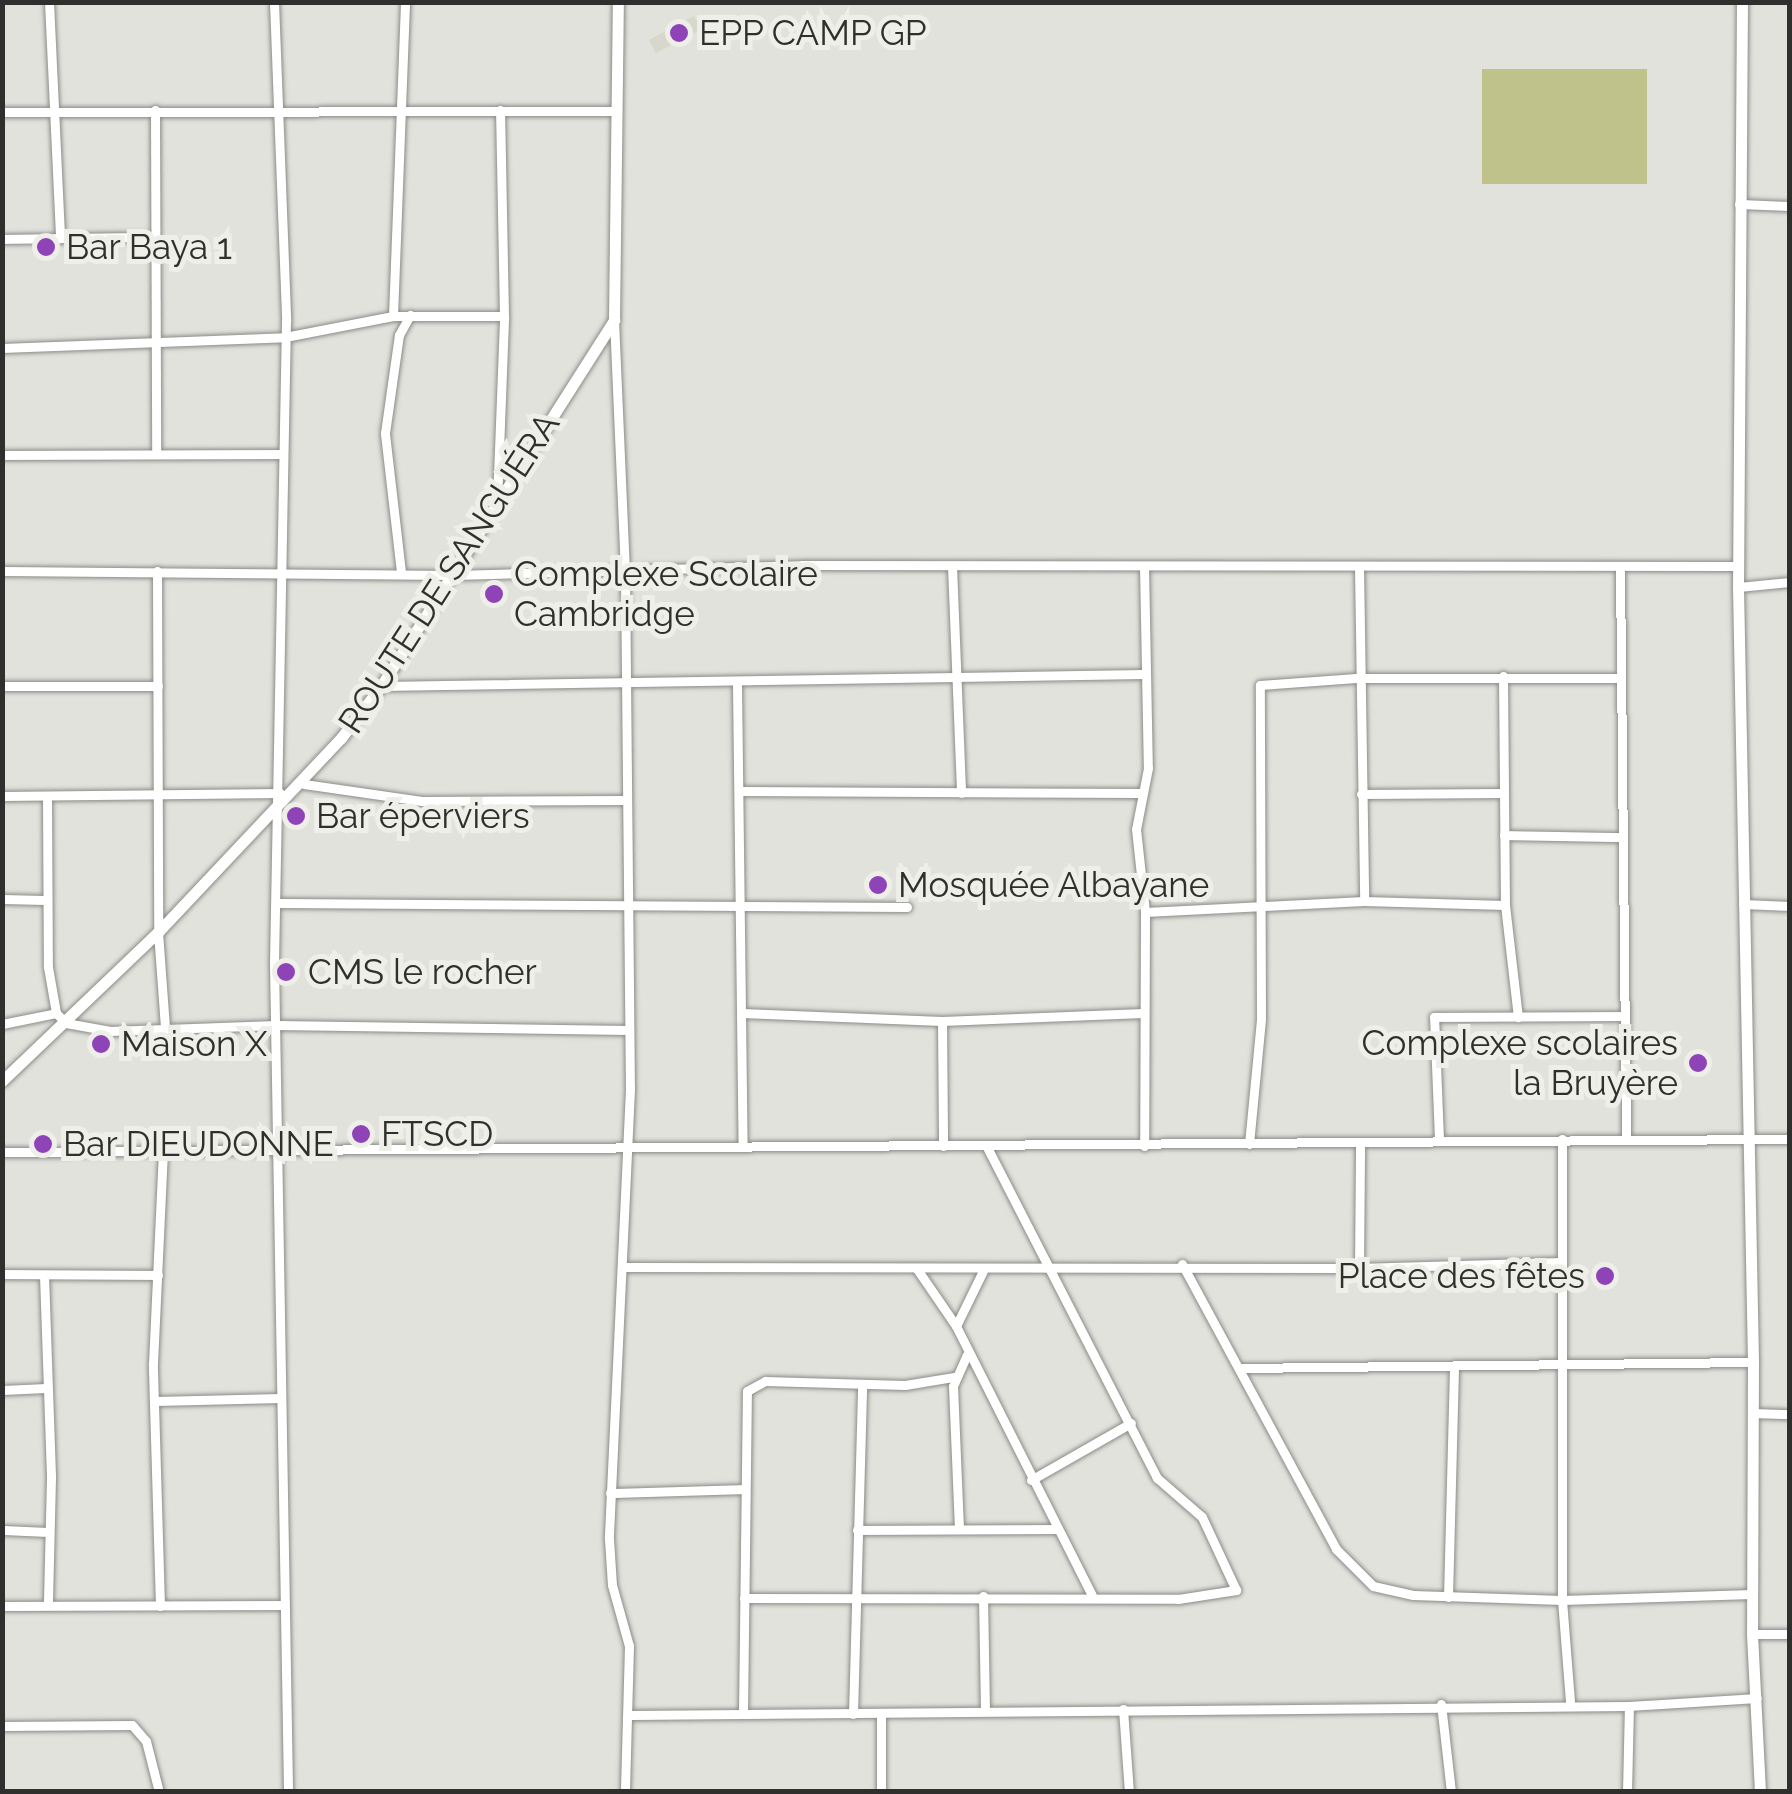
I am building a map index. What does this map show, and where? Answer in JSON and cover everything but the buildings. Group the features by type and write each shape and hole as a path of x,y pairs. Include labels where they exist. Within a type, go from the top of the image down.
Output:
{"street":[{"path":"49,2 60,238"},
{"path":"274,2 285,337 276,1152 288,1792"},
{"path":"393,316 406,2"},
{"path":"618,2 614,320 626,572 629,1147 609,1566 629,1646 631,1714 625,1792"},
{"path":"1742,2 1738,587 1753,1362 1752,1634 1760,1792"},
{"path":"155,110 156,454"},
{"path":"497,502 504,316 500,110"},
{"path":"2,112 617,111"},
{"path":"1739,204 1790,206"},
{"path":"2,239 154,238"},
{"path":"401,572 385,433 400,335 410,315"},
{"path":"2,348 285,337 393,316 504,316"},
{"name":"ROUTE DE SANGUÉRA","path":"2,1081 158,932 280,799 304,784 381,686 614,320"},
{"path":"2,455 282,454"},
{"path":"2,571 454,575 952,566 1738,566"},
{"path":"952,566 961,793"},
{"path":"1144,566 1148,768 1136,829 1145,912 1144,1146"},
{"path":"1359,567 1356,678 1364,900"},
{"path":"1620,568 1626,1138"},
{"path":"157,571 158,932 165,1027"},
{"path":"1738,587 1790,582"},
{"path":"381,686 737,685 1144,674"},
{"path":"1503,676 1505,905 1518,1017"},
{"path":"1249,1144 1261,1019 1260,686 1356,678 1622,678"},
{"path":"737,685 744,1146"},
{"path":"2,686 158,686"},
{"path":"304,784 422,801 626,800"},
{"path":"740,792 1142,794"},
{"path":"1360,794 1504,793"},
{"path":"2,796 280,799"},
{"path":"47,796 45,900 56,1013 66,1023 110,1031 276,1026 628,1030"},
{"path":"1504,835 1623,837"},
{"path":"2,899 45,900"},
{"path":"1145,912 1364,900 1505,905"},
{"path":"278,904 908,907"},
{"path":"1744,904 1790,906"},
{"path":"2,1024 56,1013"},
{"path":"742,1014 942,1021 1143,1013"},
{"path":"1438,1139 1434,1017 1624,1016"},
{"path":"942,1021 942,1146"},
{"path":"1562,1139 1562,1600 1570,1702"},
{"path":"2,1152 1790,1139"},
{"path":"1359,1268 1360,1143"},
{"path":"744,1598 1092,1595 1178,1599 1236,1590 1209,1528 1164,1488 1054,1266 988,1146"},
{"path":"160,1606 155,1400 163,1152"},
{"path":"624,1267 983,1270 1182,1264 1359,1268 1562,1262"},
{"path":"1182,1264 1347,1563 1373,1586 1448,1597 1562,1600 1752,1594"},
{"path":"916,1269 956,1326 967,1355 1092,1595"},
{"path":"956,1326 983,1270"},
{"path":"2,1274 158,1275"},
{"path":"44,1275 48,1606"},
{"path":"959,1529 954,1377 967,1355"},
{"path":"1240,1368 1753,1362"},
{"path":"1448,1597 1454,1366"},
{"path":"743,1714 744,1402 751,1386 954,1377"},
{"path":"853,1714 862,1384"},
{"path":"2,1390 46,1388"},
{"path":"155,1400 281,1398"},
{"path":"1752,1413 1790,1414"},
{"path":"1031,1480 1131,1423"},
{"path":"610,1493 742,1489"},
{"path":"857,1530 1057,1529"},
{"path":"2,1530 49,1532"},
{"path":"984,1596 985,1712"},
{"path":"2,1606 284,1605"},
{"path":"1752,1634 1790,1634"},
{"path":"631,1714 1570,1702 1628,1706 1756,1698"},
{"path":"1441,1704 1451,1792"},
{"path":"1627,1792 1628,1706"},
{"path":"1124,1709 1128,1792"},
{"path":"880,1713 881,1792"},
{"path":"2,1726 132,1725 146,1741 159,1792"}],"shaded area":[{"name":"EPP CAMP GP","path":"694,16 701,29 656,53 649,40"}],"green space":[{"path":"1482,69 1647,69 1647,184 1482,184"}],"place":[{"name":"EPP CAMP GP","path":"679,33"},
{"name":"Bar Baya 1","path":"46,247"},
{"name":"Complexe Scolaire Cambridge","path":"494,594"},
{"name":"Bar éperviers","path":"296,816"},
{"name":"Mosquée Albayane","path":"878,885"},
{"name":"CMS le rocher","path":"286,972"},
{"name":"Maison X","path":"101,1044"},
{"name":"Complexe scolaires la Bruyère","path":"1698,1063"},
{"name":"FTSCD","path":"361,1134"},
{"name":"Bar DIEUDONNE","path":"43,1144"},
{"name":"Place des fêtes","path":"1605,1276"}]}
